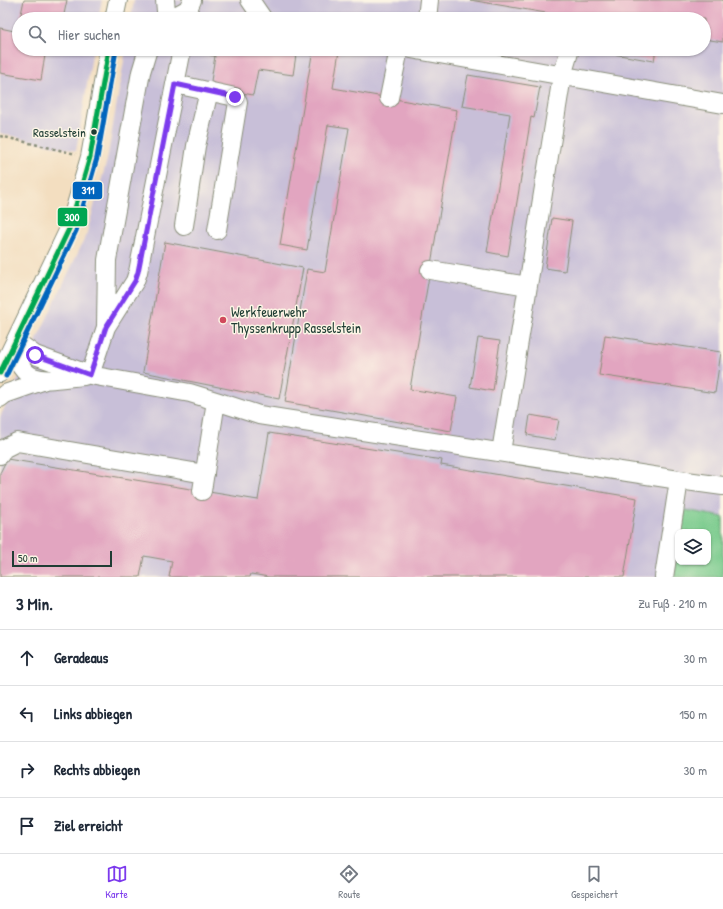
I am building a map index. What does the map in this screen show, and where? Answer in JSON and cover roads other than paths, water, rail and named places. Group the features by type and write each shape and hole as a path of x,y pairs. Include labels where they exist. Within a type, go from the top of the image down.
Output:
{"street":[{"path":"115,12 118,0"},
{"path":"165,0 166,12"},
{"path":"181,12 188,8 192,0"},
{"path":"250,0 259,12"},
{"path":"428,12 429,0"},
{"path":"0,373 68,229 90,157 108,56"},
{"path":"106,327 107,260 141,72 146,56"},
{"path":"90,375 106,327 135,281 141,262 181,56"},
{"path":"389,98 398,56"},
{"path":"452,56 723,104"},
{"path":"501,452 562,76 568,56"},
{"path":"175,84 235,97 238,102 217,230"},
{"path":"184,226 196,146 209,91"},
{"path":"430,270 528,286"},
{"path":"14,343 35,355 90,375 190,393 259,415 723,486"},
{"path":"14,343 16,360 21,369 32,378 46,380"},
{"path":"0,398 5,394 46,380 90,375"},
{"path":"202,491 216,401"},
{"path":"0,456 3,449 17,442 205,474"},
{"path":"664,577 678,480"}],"place":[{"name":"Rasselstein","path":"94,132"},
{"name":"Werkfeuerwehr Thyssenkrupp Rasselstein","path":"223,320"}]}
